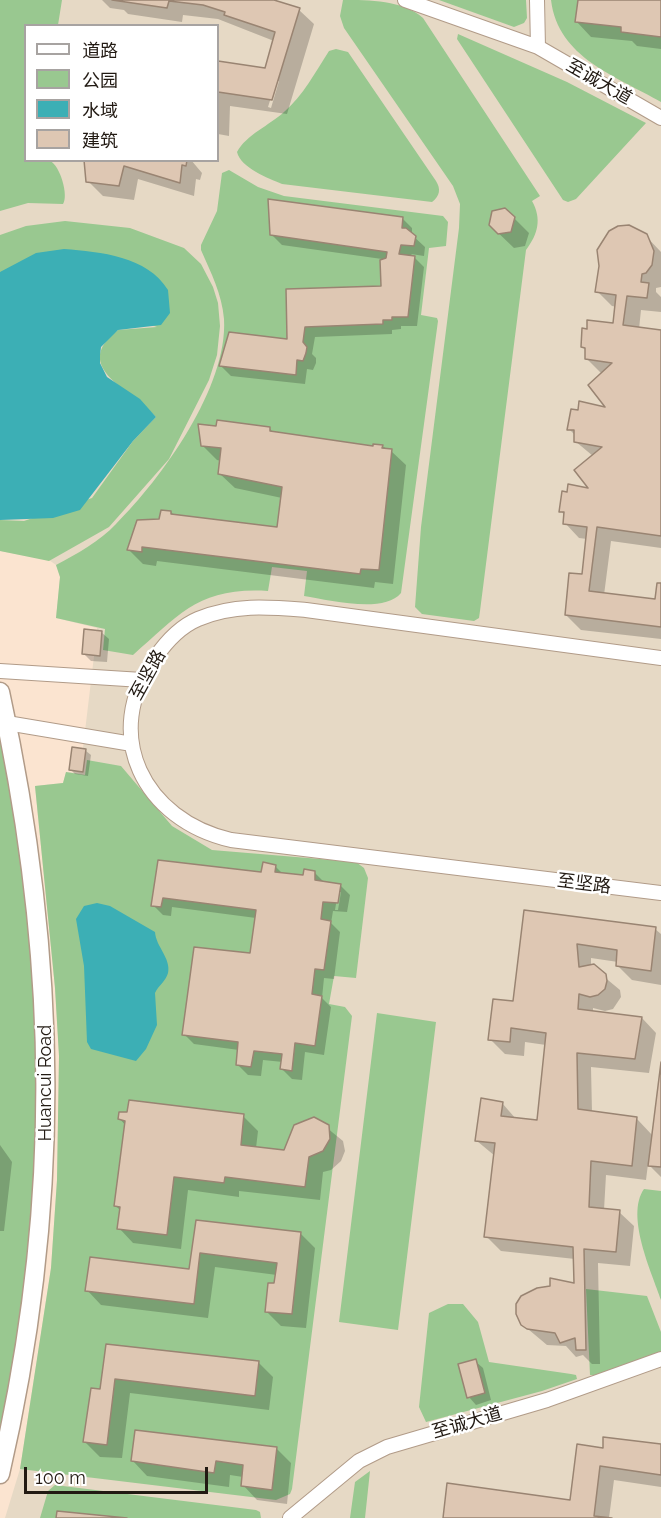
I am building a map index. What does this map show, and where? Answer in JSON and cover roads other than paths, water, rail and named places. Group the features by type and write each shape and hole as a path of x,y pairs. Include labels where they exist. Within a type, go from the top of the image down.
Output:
{"street":[{"name":"至诚大道","path":"405,0 537,47 661,118"},
{"path":"537,0 537,47"},
{"name":"至坚路","path":"661,658 318,612 253,606 224,610 196,619 167,641 142,680 131,707 129,733 141,771 163,802 187,823 215,836 661,894"},
{"path":"0,671 142,680"},
{"name":"Huancui Road","path":"0,692 24,808 41,942 47,1086 37,1269 20,1383 0,1474"},
{"path":"7,723 132,744"},
{"name":"至诚大道","path":"290,1518 352,1466 387,1447 547,1400 661,1359"}],"water":[{"path":"64,249 108,254 136,263 159,279 168,290 170,313 161,325 118,330 101,347 100,355 100,363 107,377 140,399 156,417 133,441 80,510 53,518 0,520 0,272 36,253"},
{"path":"97,903 110,906 155,932 167,962 167,976 155,993 157,1025 146,1049 136,1061 91,1049 87,1042 84,966 76,919 84,906"}]}
